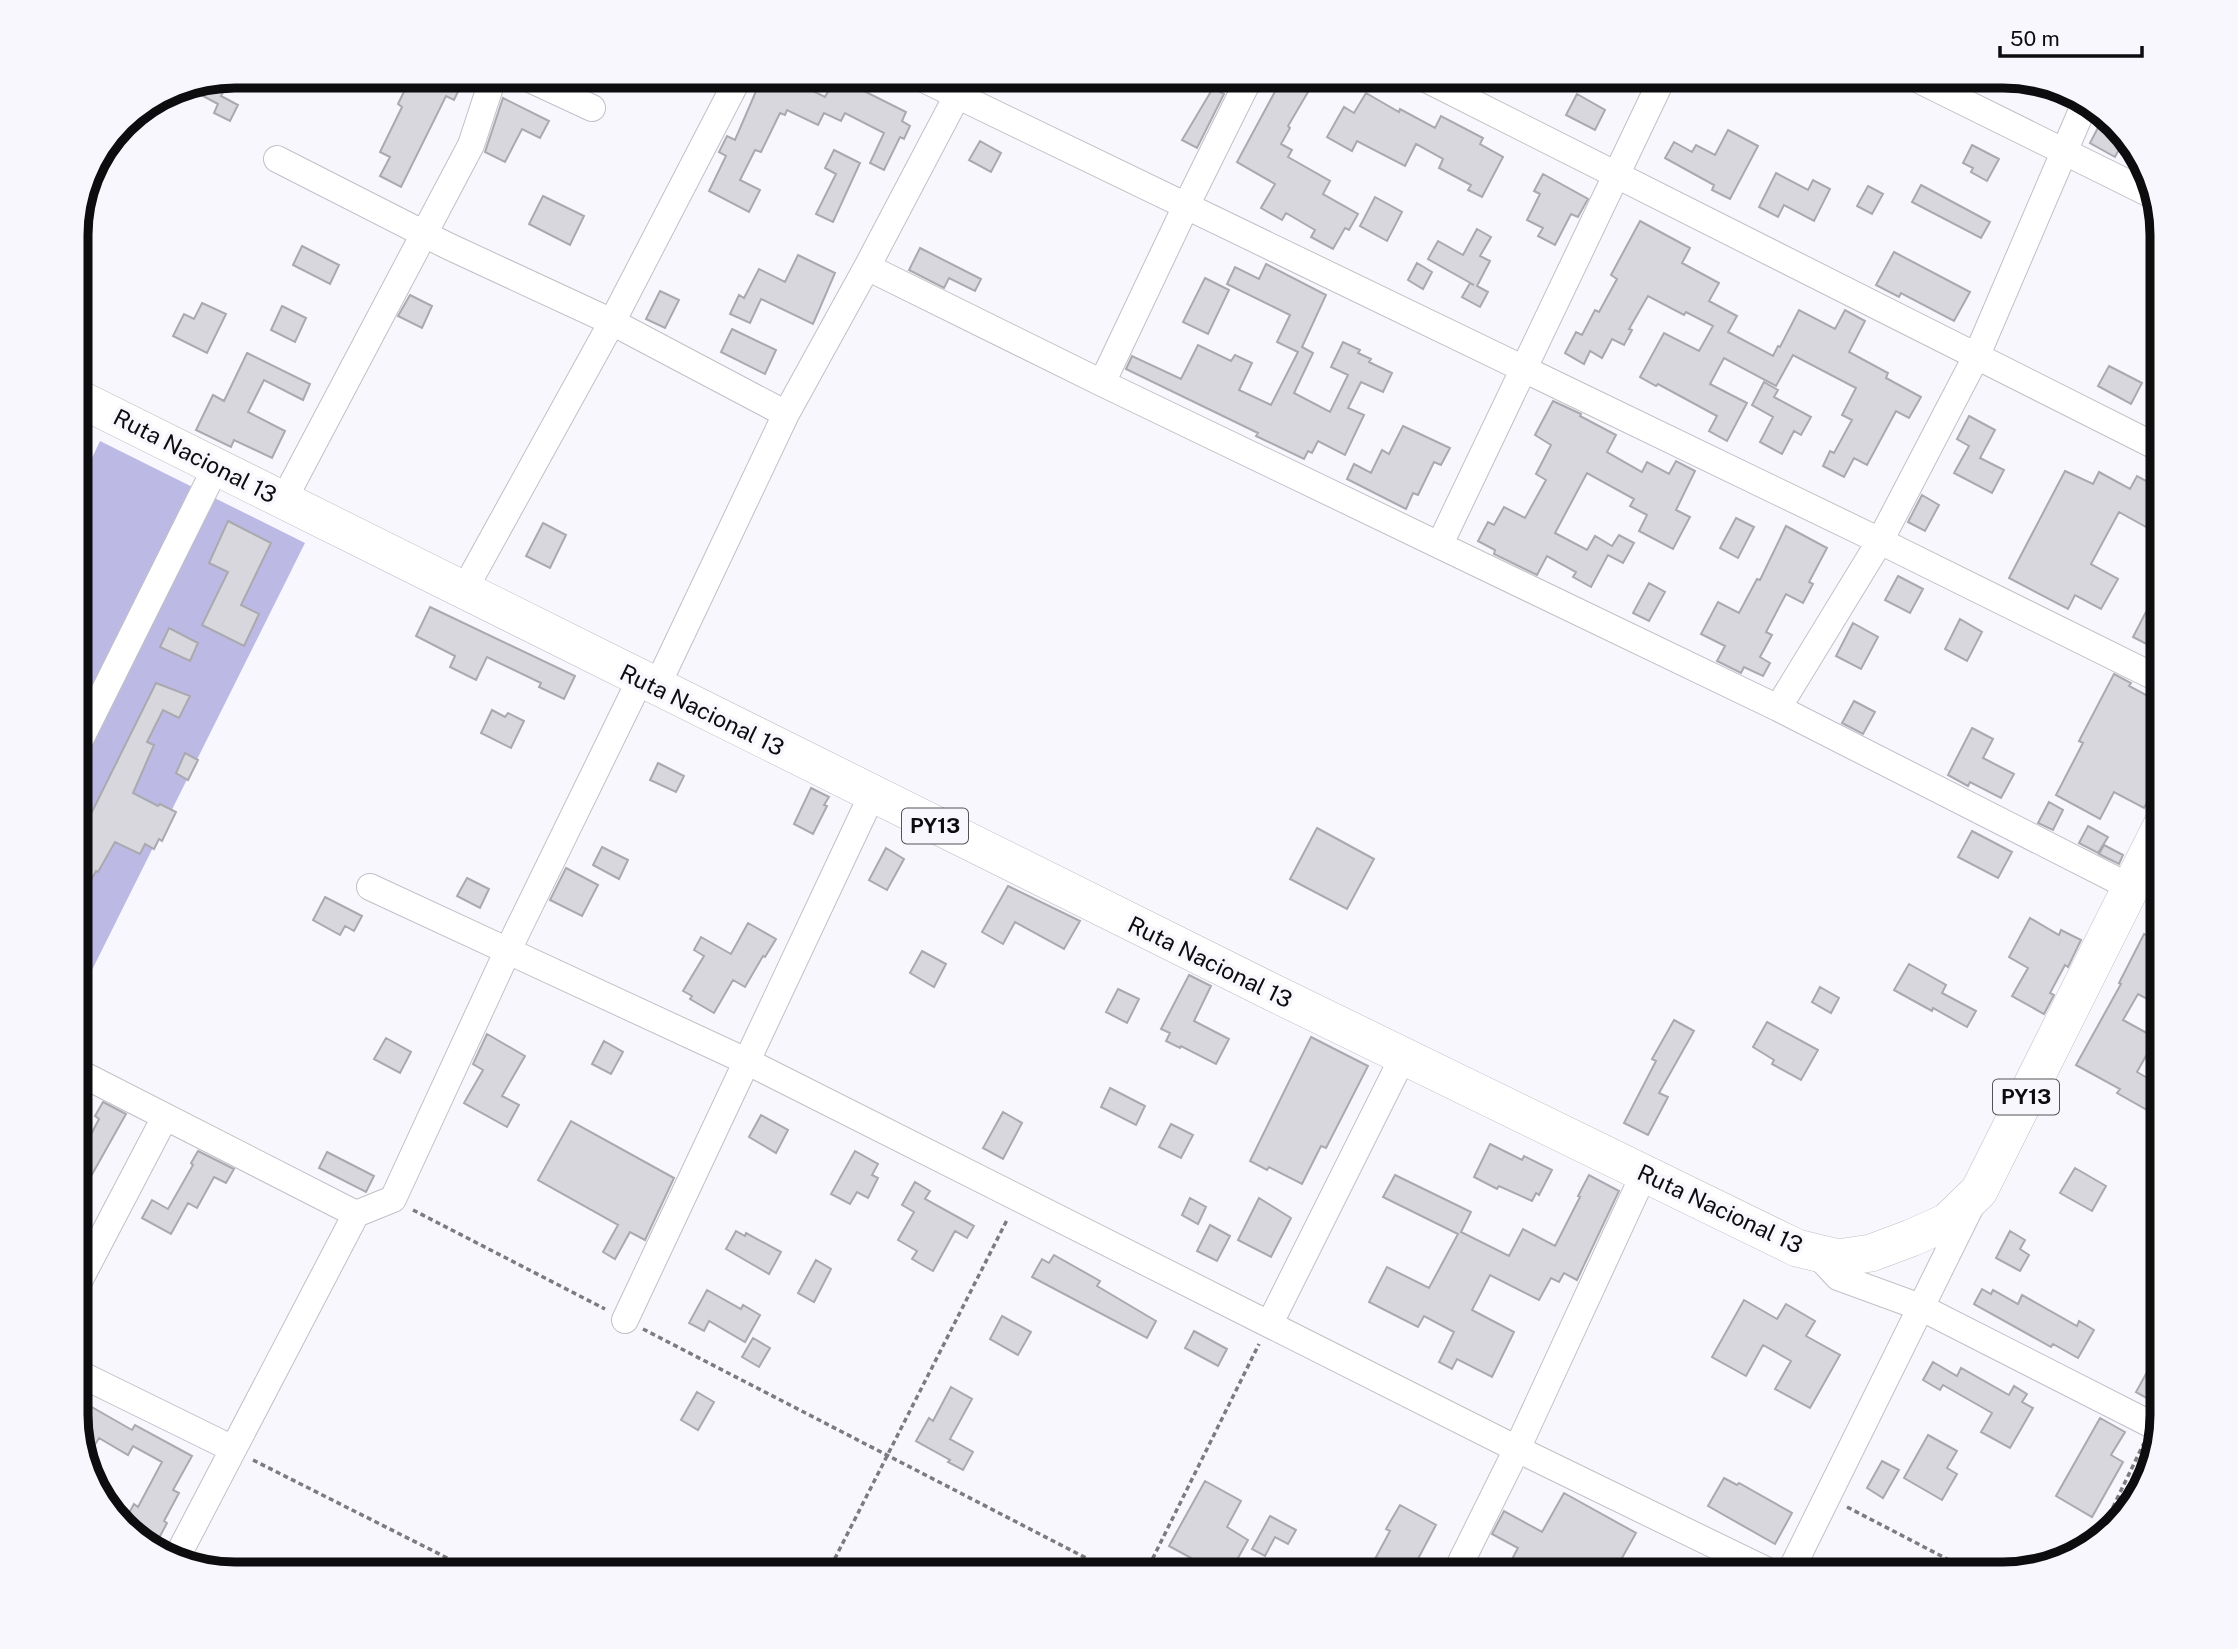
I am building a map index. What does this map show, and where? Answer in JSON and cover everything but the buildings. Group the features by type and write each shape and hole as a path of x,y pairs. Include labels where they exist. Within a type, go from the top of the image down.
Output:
{"highway":[{"name":"Ruta Nacional 13","path":"88,403 463,592 1403,1057 1797,1248 1838,1258 1871,1253 1947,1222 1979,1191 2150,848"}],"street":[{"path":"282,501 471,145 490,88"},
{"path":"550,88 592,107"},
{"path":"463,592 612,322 733,88"},
{"path":"180,1551 356,1214 393,1199 508,950 786,414 962,88"},
{"path":"967,88 1186,206 2150,675"},
{"path":"1102,383 1245,88"},
{"path":"1444,88 2150,443"},
{"path":"1440,544 1658,88"},
{"path":"1936,88 2144,191"},
{"path":"1778,708 1880,541 1977,355 2082,110"},
{"path":"278,159 424,234 612,322 786,414"},
{"path":"867,267 1778,708 2130,887"},
{"path":"88,724 216,467"},
{"path":"625,1320 872,795"},
{"path":"370,887 748,1062 1517,1449 1749,1562"},
{"path":"1270,1323 1403,1057"},
{"path":"88,1077 356,1214"},
{"path":"88,1264 165,1117"},
{"path":"1461,1562 1517,1449 1644,1174"},
{"path":"1795,1562 1979,1191"},
{"path":"1816,1253 1838,1277 1920,1307 2149,1424"},
{"path":"88,1377 233,1449"}],"path":[{"path":"833,1562 1018,1197"},
{"path":"393,1199 1094,1562"},
{"path":"1150,1562 1270,1323"},
{"path":"2110,1515 2147,1443"},
{"path":"233,1449 455,1562"},
{"path":"1827,1497 1953,1562"}],"shaded area":[{"path":"100,441 305,543 88,978 88,466"}]}
